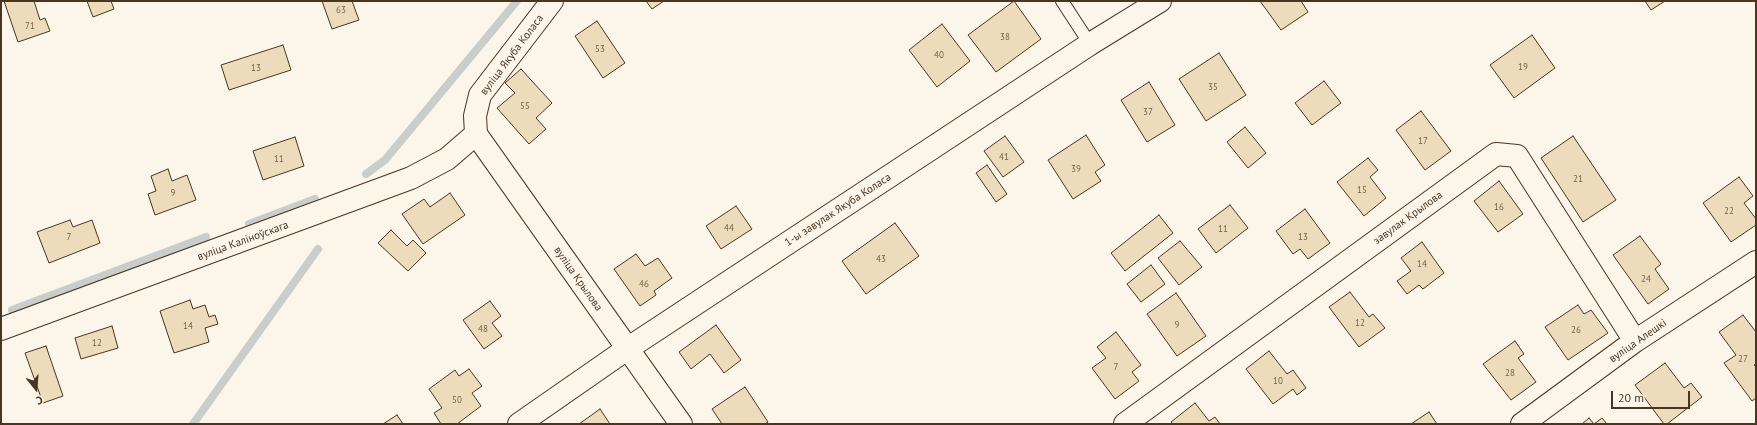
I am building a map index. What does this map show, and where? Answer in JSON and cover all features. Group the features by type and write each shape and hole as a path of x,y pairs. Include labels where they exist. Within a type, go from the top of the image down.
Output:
{"street":[{"name":"вуліца Якуба Коласа","path":"476,134 475,116 480,95 552,1"},
{"name":"1-ы завулак Якуба Коласа","path":"519,424 627,349 1090,44 1160,1"},
{"name":"вуліца Каліноўскага","path":"1,330 411,178 447,159 476,134"},
{"name":"вуліца Крылова","path":"476,134 681,424"},
{"name":"завулак Крылова","path":"1125,424 1496,154 1517,156 1635,341"},
{"name":"вуліца Алешкі","path":"1522,424 1635,341 1756,262"}],"lane":[{"path":"1062,1 1090,44"}],"building":[{"path":"4,1 34,1 40,20 45,18 50,31 18,42"},
{"path":"87,1 111,1 114,9 93,17"},
{"path":"322,1 352,1 359,20 332,29"},
{"path":"646,1 664,1 652,9"},
{"path":"1014,1 1041,39 996,72 968,35"},
{"path":"1260,1 1301,1 1308,12 1281,30"},
{"path":"1645,1 1665,1 1651,10"},
{"path":"597,21 625,63 603,78 575,36"},
{"path":"942,24 970,61 937,87 909,50"},
{"path":"1532,35 1555,68 1514,98 1490,65"},
{"path":"283,45 291,70 229,90 221,65"},
{"path":"1219,53 1246,95 1206,121 1179,79"},
{"path":"521,69 552,103 536,118 546,129 529,144 497,108 515,93 505,83"},
{"path":"1324,81 1341,103 1312,125 1295,103"},
{"path":"1149,82 1175,125 1147,142 1121,100"},
{"path":"1421,111 1451,151 1425,170 1396,130"},
{"path":"1245,127 1266,153 1248,168 1227,142"},
{"path":"1086,135 1105,165 1095,172 1101,181 1073,199 1048,160"},
{"path":"1005,136 1024,162 1003,177 984,151"},
{"path":"1573,136 1616,200 1583,222 1541,158"},
{"path":"295,137 304,166 263,180 253,151"},
{"path":"1368,158 1378,170 1370,177 1386,198 1364,216 1337,182"},
{"path":"987,165 1007,194 996,202 976,173"},
{"path":"168,169 172,181 187,175 196,200 155,215 148,194 156,191 151,176"},
{"path":"1739,177 1753,196 1744,203 1756,219 1756,225 1731,242 1703,203"},
{"path":"1499,181 1523,214 1498,232 1474,201"},
{"path":"450,193 465,215 423,244 402,214 424,199 430,207"},
{"path":"1230,205 1248,228 1216,253 1198,229"},
{"path":"736,206 752,229 721,249 706,226"},
{"path":"1305,209 1330,243 1308,259 1300,249 1293,254 1276,231"},
{"path":"1159,215 1173,233 1125,271 1111,253"},
{"path":"70,220 73,227 92,220 100,243 49,263 37,232"},
{"path":"895,223 919,256 866,294 842,261"},
{"path":"391,230 407,246 413,240 426,253 408,271 378,243"},
{"path":"1640,236 1661,264 1655,269 1669,289 1648,304 1613,255"},
{"path":"1180,241 1202,267 1179,285 1158,258"},
{"path":"1422,242 1444,273 1423,289 1419,285 1407,294 1397,281 1411,271 1401,258"},
{"path":"636,254 645,266 658,258 672,278 654,291 656,295 640,306 614,269"},
{"path":"1151,265 1165,284 1141,302 1127,284"},
{"path":"1350,292 1369,317 1373,314 1385,328 1359,347 1329,307"},
{"path":"1176,293 1206,336 1177,356 1147,314"},
{"path":"190,300 193,309 205,305 209,317 215,315 218,324 205,328 209,342 174,353 160,311"},
{"path":"490,301 501,316 492,323 502,336 484,349 463,320"},
{"path":"1578,305 1584,314 1591,310 1608,333 1568,360 1545,327"},
{"path":"1743,315 1756,332 1756,364 1754,365 1756,367 1756,398 1752,401 1724,363 1736,355 1719,332"},
{"path":"716,325 741,360 724,373 710,354 691,369 679,352"},
{"path":"112,326 118,348 81,359 75,338"},
{"path":"1116,332 1141,365 1132,372 1139,381 1115,399 1092,368 1106,358 1097,347"},
{"path":"1515,341 1524,354 1518,358 1536,382 1511,400 1483,364"},
{"path":"46,346 63,396 43,403 25,353"},
{"path":"1269,351 1287,374 1293,370 1306,388 1297,395 1293,389 1273,404 1246,369"},
{"path":"1665,363 1684,388 1691,383 1702,397 1667,424 1664,424 1635,385"},
{"path":"469,369 482,386 472,393 481,406 457,424 441,424 434,413 442,408 429,389 455,370 459,376"},
{"path":"745,387 768,422 765,424 722,424 712,409"},
{"path":"1195,403 1209,421 1215,417 1220,424 1173,424 1171,422"},
{"path":"600,409 610,424 579,424"},
{"path":"1429,412 1437,424 1411,424"},
{"path":"397,415 403,424 383,424"},
{"path":"1589,418 1594,424 1582,424"},
{"path":"1602,418 1607,424 1594,424"}],"waterway":[{"path":"366,174 385,160 517,1"},
{"path":"249,224 315,199"},
{"path":"12,310 206,237"},
{"path":"193,424 318,249"}]}
